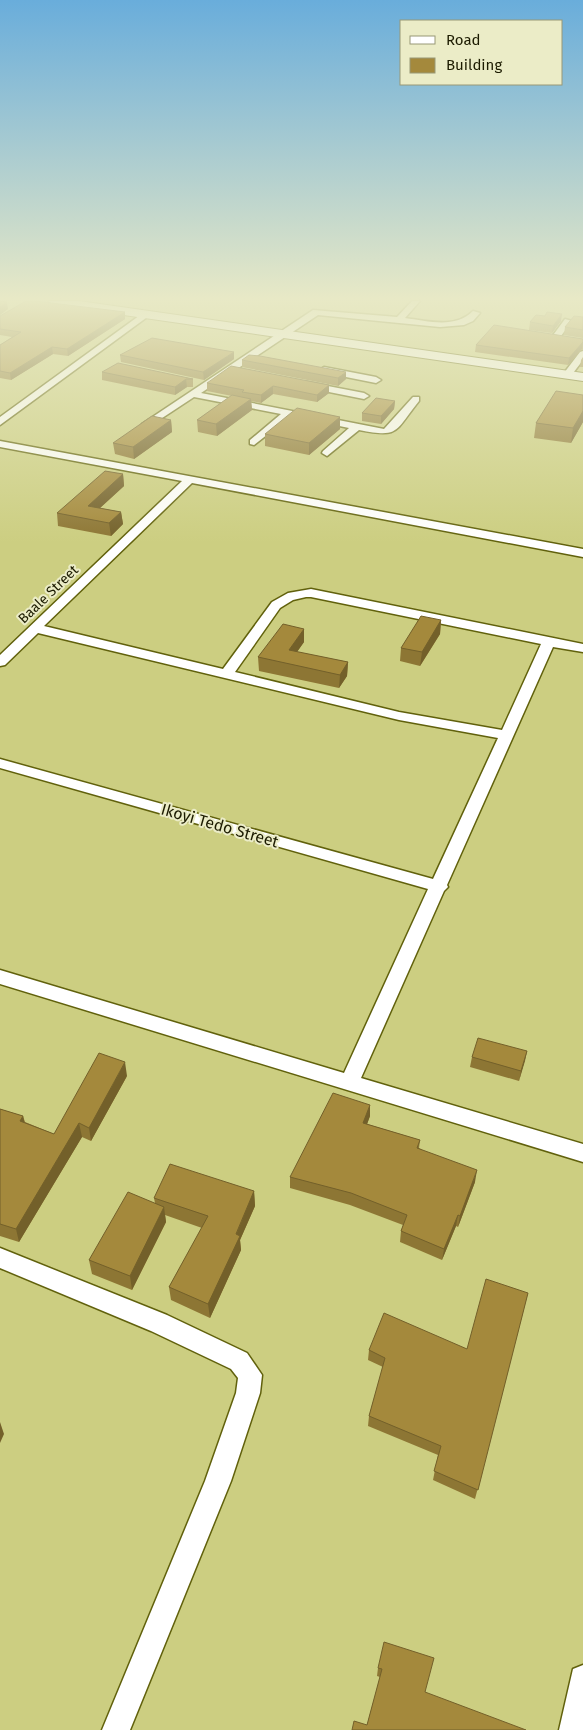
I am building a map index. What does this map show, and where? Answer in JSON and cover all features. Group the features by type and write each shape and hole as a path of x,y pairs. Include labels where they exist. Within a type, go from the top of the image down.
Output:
{"street":[{"path":"0,422 55,382"},
{"path":"190,382 206,385"},
{"path":"147,424 211,382"},
{"path":"296,383 364,396"},
{"path":"193,394 385,432 391,430 416,399"},
{"path":"210,412 224,400"},
{"path":"254,442 288,414"},
{"path":"327,453 356,427"},
{"path":"0,444 189,480 390,515 583,553"},
{"name":"Baale Street","path":"0,662 189,480"},
{"path":"226,674 276,605 284,599 311,593 583,648"},
{"path":"35,628 399,716 508,735"},
{"path":"349,1083 440,886 549,642"},
{"name":"Ikoyi Tedo Street","path":"0,764 440,886"},
{"path":"0,977 583,1153"},
{"path":"0,1258 159,1322 239,1361 250,1375 248,1393 218,1481 116,1730"},
{"path":"573,1730 583,1679"}],"building":[{"path":"149,382 182,382 175,387"},
{"path":"312,382 329,385 317,395 273,386 261,395 207,383"},
{"path":"556,391 583,395 583,411 573,428 536,423"},
{"path":"232,395 251,399 216,424 197,420"},
{"path":"376,398 395,401 381,416 362,413"},
{"path":"297,408 340,417 309,443 265,434"},
{"path":"152,416 171,420 133,447 113,443"},
{"path":"105,471 123,474 88,506 121,512 109,523 57,513"},
{"path":"421,616 441,620 422,652 401,648"},
{"path":"283,624 304,629 289,650 348,662 340,675 258,657"},
{"path":"478,1038 527,1051 521,1071 472,1057"},
{"path":"99,1053 125,1062 89,1128 79,1123 16,1229 0,1224 0,1109 23,1116 20,1121 54,1134"},
{"path":"333,1093 370,1105 363,1123 420,1140 417,1148 477,1170 460,1216 458,1215 444,1249 401,1231 407,1215 351,1193 290,1177"},
{"path":"170,1164 254,1191 236,1234 240,1236 208,1304 169,1287 208,1216 154,1198"},
{"path":"128,1192 164,1207 130,1276 89,1260"},
{"path":"486,1279 528,1293 478,1490 434,1471 441,1446 369,1416 385,1358 369,1350 384,1313 467,1349"},
{"path":"384,1642 434,1658 425,1692 526,1730 352,1730 354,1721 367,1725 382,1669 378,1668"}]}
